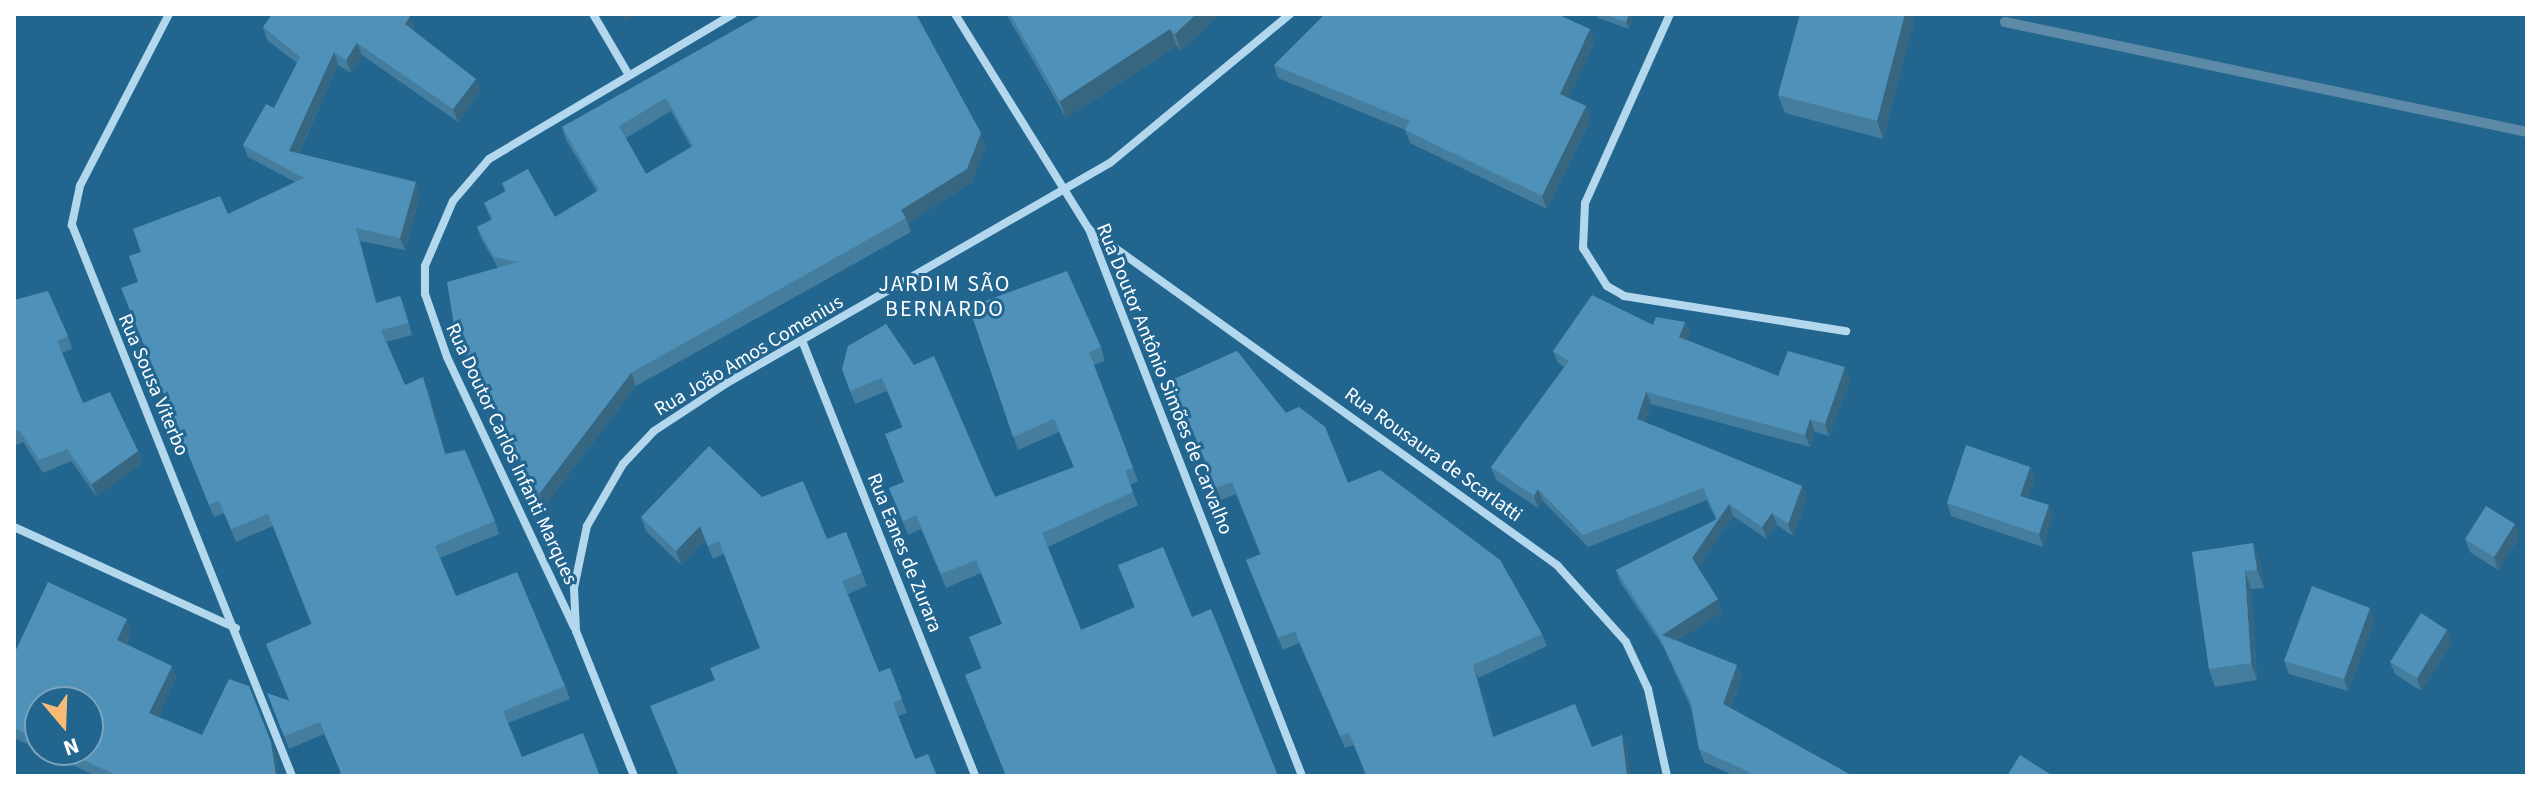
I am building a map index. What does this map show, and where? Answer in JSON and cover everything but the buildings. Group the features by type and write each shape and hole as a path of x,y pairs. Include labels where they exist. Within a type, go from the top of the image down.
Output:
{"street":[{"name":"Rua Sousa Viterbo","path":"169,14 80,186 72,225 236,628 292,776"},
{"path":"593,14 627,72"},
{"name":"Rua Doutor Carlos Infanti Marques","path":"576,631 447,357 425,294 425,266 453,201 489,159 627,72 733,14"},
{"name":"Rua Doutor Antônio Simões de Carvalho","path":"955,14 1089,229 1302,776"},
{"name":"Rua João Amos Comenius","path":"634,776 576,631 574,588 587,526 623,464 687,408 1065,189 1151,134 1290,14"},
{"path":"1670,14 1585,203 1583,248 1607,286 1624,296 1846,331"},
{"name":"Rua Rousaura de Scarlatti","path":"1089,229 1557,565 1626,642 1648,689 1667,776"},
{"name":"Rua Eanes de Zurara","path":"803,343 975,776"},
{"path":"14,527 236,628"}],"waterway":[{"path":"2005,22 2527,132"}],"district":[{"name":"JARDIM SÃO BERNARDO","path":"945,296"}]}
